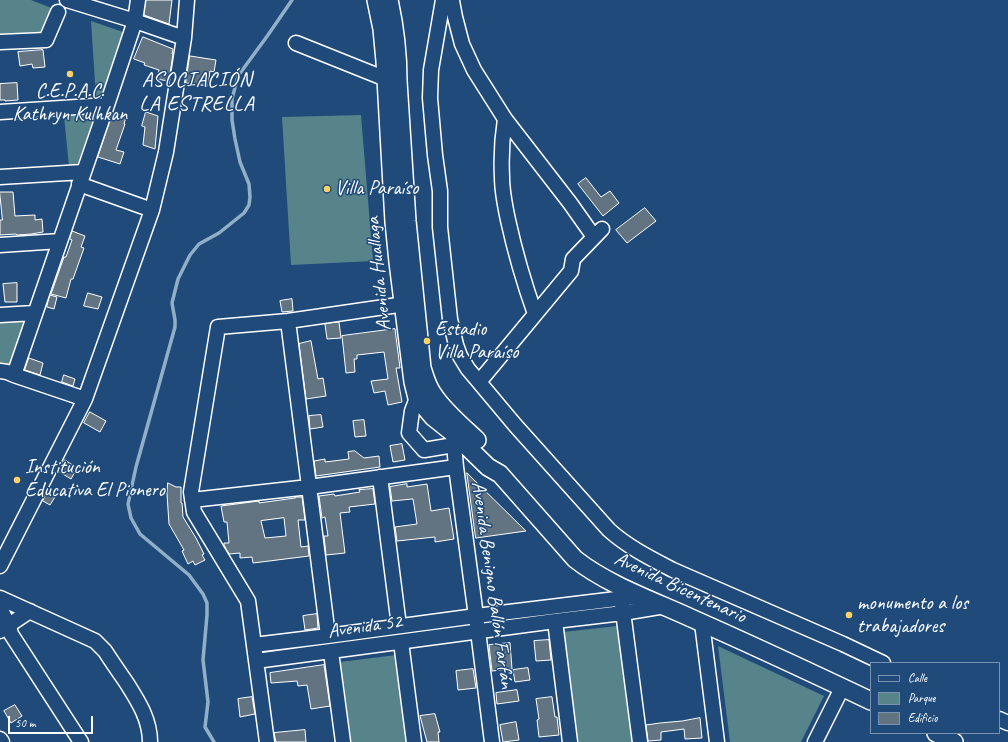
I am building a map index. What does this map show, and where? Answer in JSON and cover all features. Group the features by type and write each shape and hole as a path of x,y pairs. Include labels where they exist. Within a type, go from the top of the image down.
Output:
{"main road":[{"name":"Avenida Huallaga","path":"376,0 382,29 385,60 392,80"},
{"name":"Avenida Huallaga","path":"388,0 396,40 398,59 392,80 394,222 398,262 410,304 425,379 432,393 439,402 454,432"},
{"name":"Avenida Huallaga","path":"410,304 413,382 417,398 433,416 454,432"},
{"name":"Avenida Bicentenario","path":"454,432 483,447 495,460 500,474 576,559 620,592 641,596 665,606 870,701"},
{"path":"938,734 954,742"}],"street":[{"path":"67,0 184,38"},
{"path":"14,375 135,21 138,0"},
{"path":"0,566 86,399 152,210 166,152 184,38 187,0"},
{"path":"443,0 434,52 430,98 440,191 440,227 450,319 460,356 479,382 608,530 626,544 648,558 673,570 843,644 880,662"},
{"path":"450,0 452,1 462,44 474,70 504,119 570,203 598,233 573,259 570,271 479,382"},
{"path":"0,42 46,40 58,12"},
{"path":"296,44 392,80"},
{"path":"0,112 107,105"},
{"path":"504,119 502,171 504,201 511,236 535,314"},
{"path":"0,177 81,178 152,210"},
{"path":"0,245 60,241"},
{"path":"267,742 248,601 194,512 191,492 218,327 288,321 410,304"},
{"path":"0,315 34,313"},
{"path":"288,321 328,636"},
{"path":"0,371 7,372 86,399"},
{"path":"417,398 412,411 409,433 424,450"},
{"path":"417,472 424,450 454,432"},
{"name":"Avenida Benigno Ballón Farfán","path":"454,432 456,466 492,742"},
{"path":"192,500 309,487 456,466"},
{"path":"380,477 399,626"},
{"path":"254,645 476,616 620,592 640,742"},
{"path":"0,598 95,641 102,647 139,702 148,724 150,742"},
{"name":"Avenida 52","path":"256,661 623,613 665,606"},
{"path":"0,608 4,629 11,634 81,742"},
{"path":"4,629 30,611"},
{"path":"555,621 570,742"},
{"path":"702,623 717,742"},
{"path":"401,642 414,742"},
{"path":"331,652 343,742"},
{"path":"815,742 842,688"}],"green space":[{"path":"0,0 31,0 54,9 45,32 0,34"},
{"path":"91,21 123,32 101,98 96,98"},
{"path":"95,114 77,166 69,167 64,116"},
{"name":"Villa Paraíso","path":"361,115 373,261 291,265 282,117"},
{"path":"0,321 23,321 24,323 11,364 0,364"},
{"path":"617,626 633,742 577,742 563,632"},
{"path":"718,646 824,696 801,742 730,742"},
{"path":"396,655 408,742 351,742 340,662"}],"building":[{"path":"146,0 172,0 169,24 144,15"},
{"path":"143,37 173,49 169,81 156,79 159,70 144,65 145,63 134,59"},
{"path":"43,50 45,67 33,68 32,64 20,66 18,52"},
{"path":"190,56 216,60 214,72 210,71 208,86 186,83"},
{"path":"17,83 18,100 0,100 0,84"},
{"path":"113,112 126,117 116,150 124,152 120,164 98,157"},
{"path":"146,112 158,116 155,149 143,145 145,127 142,126"},
{"path":"586,178 601,197 610,191 619,203 603,216 578,184"},
{"path":"0,192 13,192 15,216 35,215 35,220 42,219 43,232 0,235 0,220 2,220"},
{"path":"645,208 656,221 627,243 616,230"},
{"path":"72,231 85,236 81,247 84,248 73,279 71,279 66,298 51,294 64,257 66,257 72,240 70,239"},
{"path":"17,283 17,302 5,302 3,284"},
{"path":"88,293 102,297 98,309 84,306"},
{"path":"50,295 57,297 54,309 47,307"},
{"path":"292,299 293,311 282,312 280,301"},
{"path":"339,322 341,338 327,339 325,324"},
{"path":"395,329 400,368 396,368 402,402 388,405 385,391 374,393 371,381 388,379 384,352 357,355 357,359 354,359 355,372 346,373 342,336"},
{"path":"311,341 318,379 323,378 326,396 306,399 299,344"},
{"path":"29,358 43,363 40,375 25,370"},
{"path":"64,375 75,379 73,386 62,382"},
{"path":"90,412 106,421 100,432 84,423"},
{"path":"321,415 323,427 310,429 309,416"},
{"path":"364,420 366,436 355,437 353,421"},
{"path":"402,444 405,460 393,462 390,446"},
{"path":"355,451 364,458 379,456 380,467 316,476 314,461 325,459 325,462 349,459 348,452"},
{"path":"65,460 77,468 71,479 58,471"},
{"path":"467,473 526,531 476,538"},
{"path":"168,483 176,487 181,487 183,517 204,554 202,555 205,560 195,565 193,561 188,564 182,551 184,550 169,524 167,494"},
{"path":"407,484 407,487 427,484 431,511 449,508 454,539 435,542 435,537 397,541 395,527 417,524 413,499 392,501 390,487"},
{"path":"373,489 375,504 349,507 350,512 340,513 345,553 326,555 324,536 328,536 325,517 322,518 319,496 334,494 335,496 360,492 359,490"},
{"path":"47,492 55,497 50,505 43,501"},
{"path":"302,497 305,520 298,520 301,547 308,546 309,556 253,563 252,557 240,558 240,553 229,554 224,545 224,543 229,543 227,522 224,522 221,506","holes":["284,518 286,536 265,538 261,521"]},
{"path":"317,614 318,628 305,630 303,616"},
{"path":"549,640 551,660 536,661 534,641"},
{"path":"510,643 512,669 492,671 489,645"},
{"path":"324,665 330,706 311,709 307,685 298,686 297,681 271,683 270,673"},
{"path":"528,668 530,680 515,682 513,670"},
{"path":"473,669 476,688 458,690 456,671"},
{"path":"517,690 519,701 497,704 496,693"},
{"path":"252,697 255,714 240,717 238,699"},
{"path":"552,697 555,717 557,717 559,735 539,737 537,720 539,719 536,699"},
{"path":"15,705 22,716 11,723 4,711"},
{"path":"435,714 440,732 438,732 439,742 427,742 420,716"},
{"path":"700,718 702,738 685,739 684,729 661,732 661,740 648,741 646,725"},
{"path":"516,722 519,740 503,742 500,725"},
{"path":"305,730 306,742 276,742 274,733"}],"waterway":[{"path":"214,742 205,727 208,702 203,660 207,603 203,594 189,575 140,534 131,518 128,504 136,467 175,327 172,303 178,279 190,255 199,244 219,233 244,213 249,205 249,184 240,162 232,120 232,99 238,76 292,0"}],"place":[{"name":"C.E.P.A.C. Kathryn Kulhkan","path":"70,74"},
{"name":"Villa Paraíso","path":"327,189"},
{"name":"Estadio Villa Paraíso","path":"427,341"},
{"name":"Institución Educativa El Pionero","path":"17,480"},
{"name":"monumento a los trabajadores","path":"849,615"}],"district":[{"name":"ASOCIACIÓN LA ESTRELLA","path":"197,92"}]}
